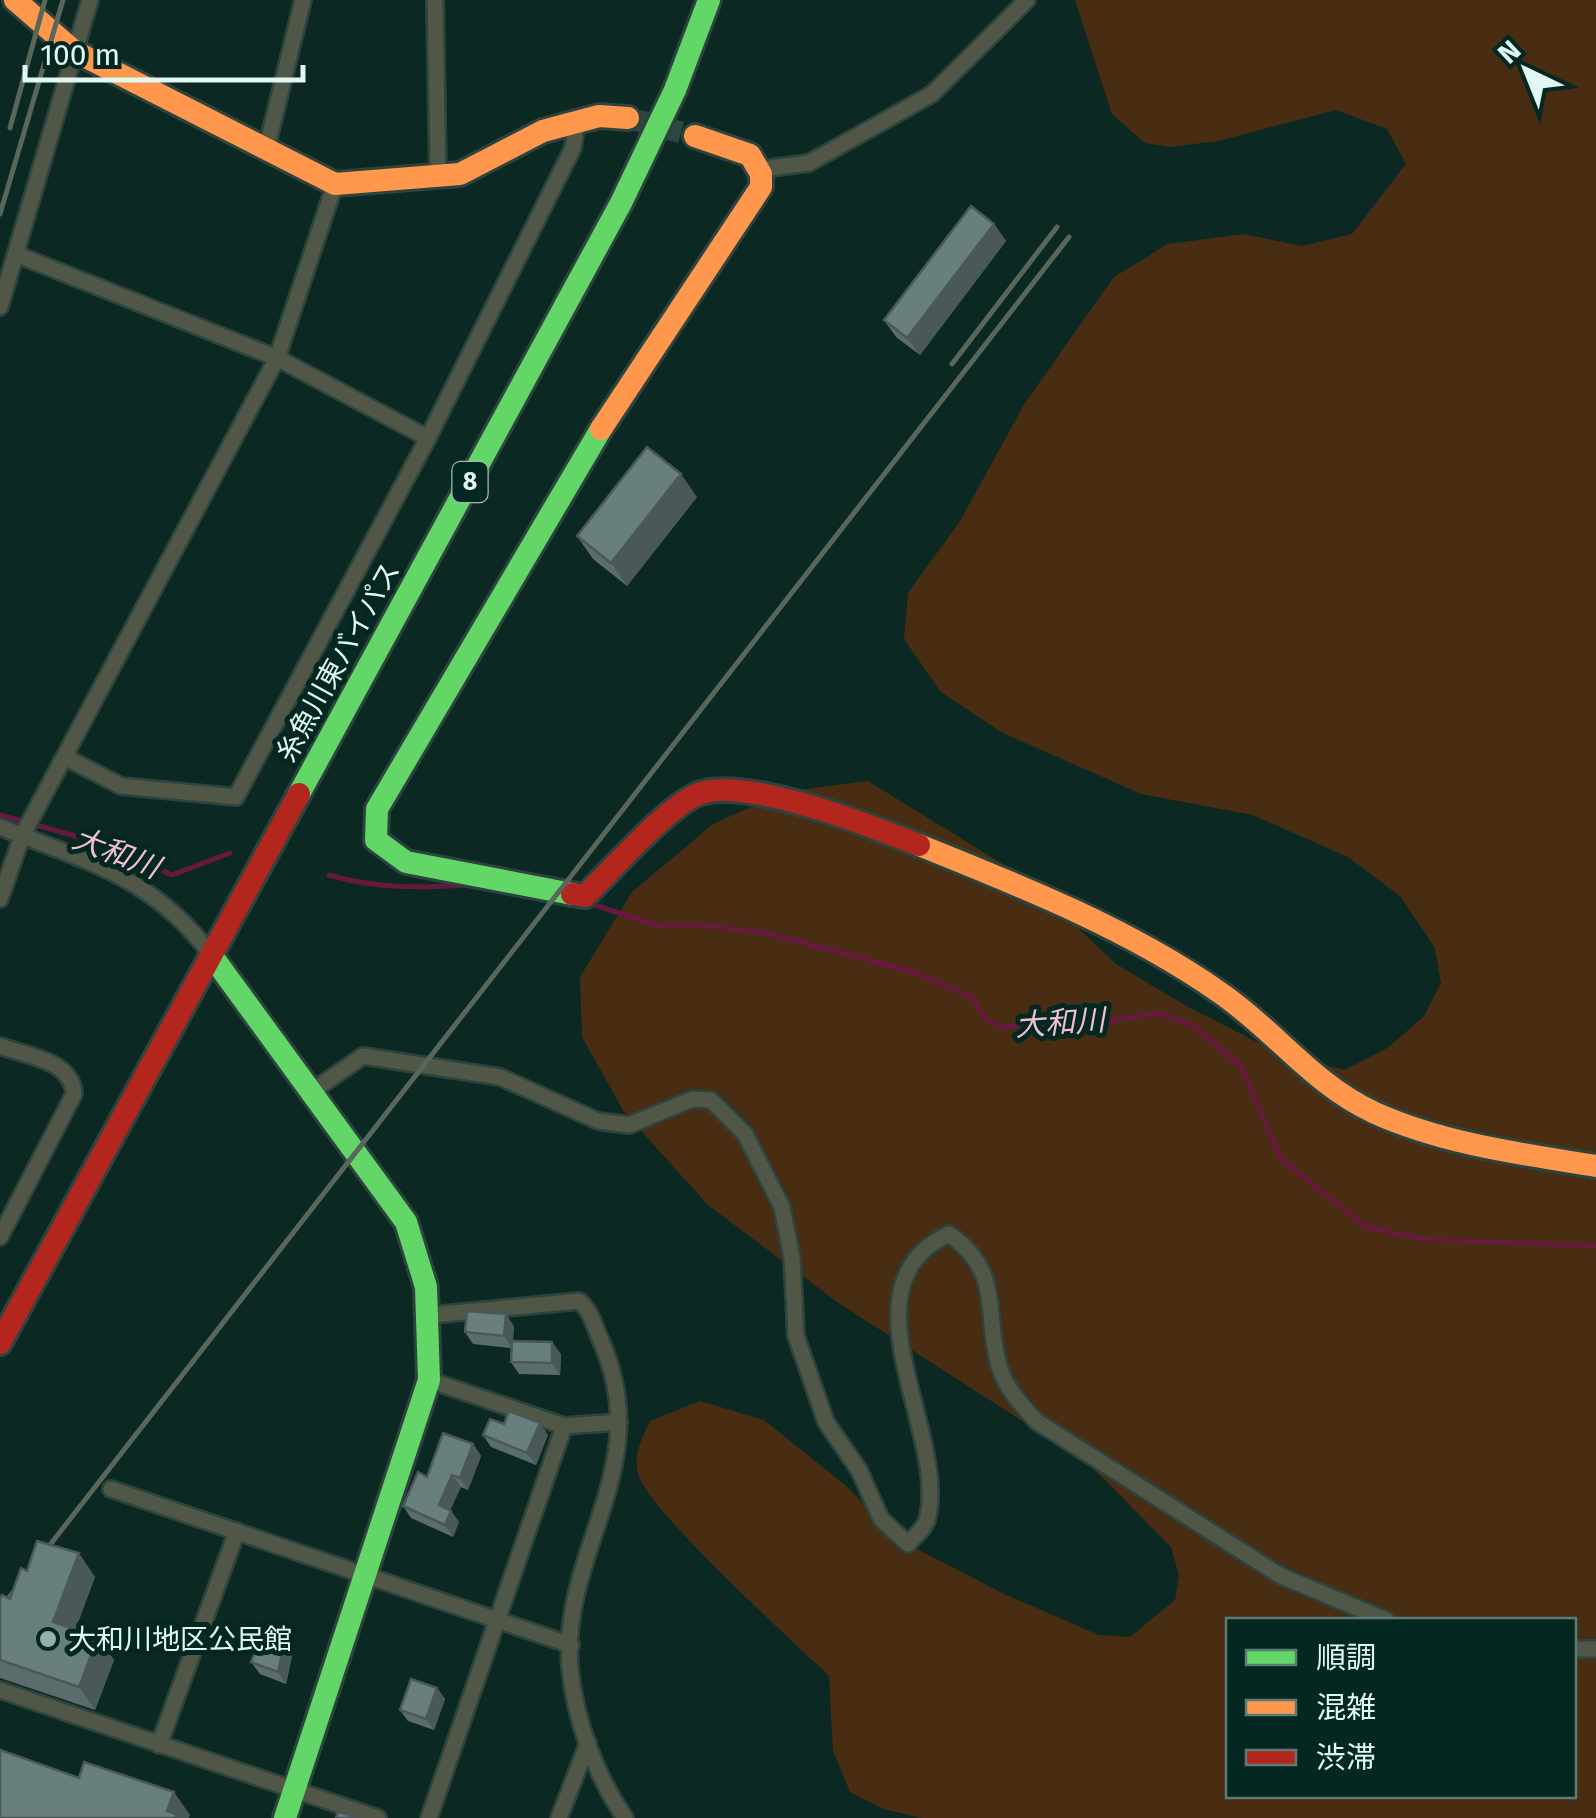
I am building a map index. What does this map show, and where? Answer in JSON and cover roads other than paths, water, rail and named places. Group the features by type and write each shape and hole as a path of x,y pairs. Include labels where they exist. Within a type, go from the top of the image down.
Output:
{"main road":[{"path":"14,0 74,52 267,146 335,184 438,176 483,165 543,131 577,121 628,118"},
{"name":"糸魚川東バイパス","path":"0,1343 622,203 675,90 709,0"},
{"path":"696,136 733,145 755,158 763,169 761,187 565,484 376,809 376,840 406,862 585,896 697,793 725,787 795,803 883,830 1166,958 1222,993 1310,1075 1348,1101 1428,1132 1596,1166"},
{"path":"212,956 310,1092 392,1192 419,1252 432,1315 430,1380 285,1818"}],"street":[{"path":"0,307 90,0"},
{"path":"267,146 303,0"},
{"path":"435,0 438,176"},
{"path":"763,169 809,163 932,94 1026,0"},
{"path":"65,757 121,786 236,797 428,438 573,148 577,121"},
{"path":"0,899 22,836 277,358 335,184"},
{"path":"18,255 277,358 428,438"},
{"path":"0,827 131,879 188,924 212,956"},
{"path":"0,1046 65,1069 74,1094 0,1237"},
{"path":"310,1092 362,1056 500,1077 598,1121 629,1124 693,1099 712,1100 745,1134 782,1206 792,1258 796,1336 826,1422 859,1470 880,1519 908,1544 927,1523 930,1480 900,1346 902,1290 910,1263 926,1245 949,1234 965,1245 986,1275 1000,1369 1014,1397 1036,1421 1280,1576 1381,1618"},
{"path":"432,1315 580,1301 614,1371 621,1441 580,1590 570,1668 588,1743 600,1775 625,1818"},
{"path":"430,1380 564,1426 619,1422"},
{"path":"428,1818 564,1426"},
{"path":"111,1489 571,1645"},
{"path":"160,1745 236,1531"},
{"path":"0,1690 378,1818"},
{"path":"558,1818 588,1743"}],"waterway":[{"name":"大和川","path":"0,815 104,844 172,875 230,853"},
{"name":"大和川","path":"329,875 399,886 469,885"},
{"name":"大和川","path":"588,903 660,926 688,924 762,932 914,972 973,998 984,1017 1000,1027 1059,1024 1067,1028 1158,1013 1194,1026 1241,1066 1281,1159 1366,1227 1422,1239 1596,1246"}],"tunnel":[{"path":"628,118 695,136"}],"railway":[{"path":"10,128 45,0"},
{"path":"0,214 63,0"},
{"path":"952,364 1057,227"},
{"path":"0,1609 1069,237"}],"place":[{"name":"大和川地区公民館","path":"48,1639"}]}
